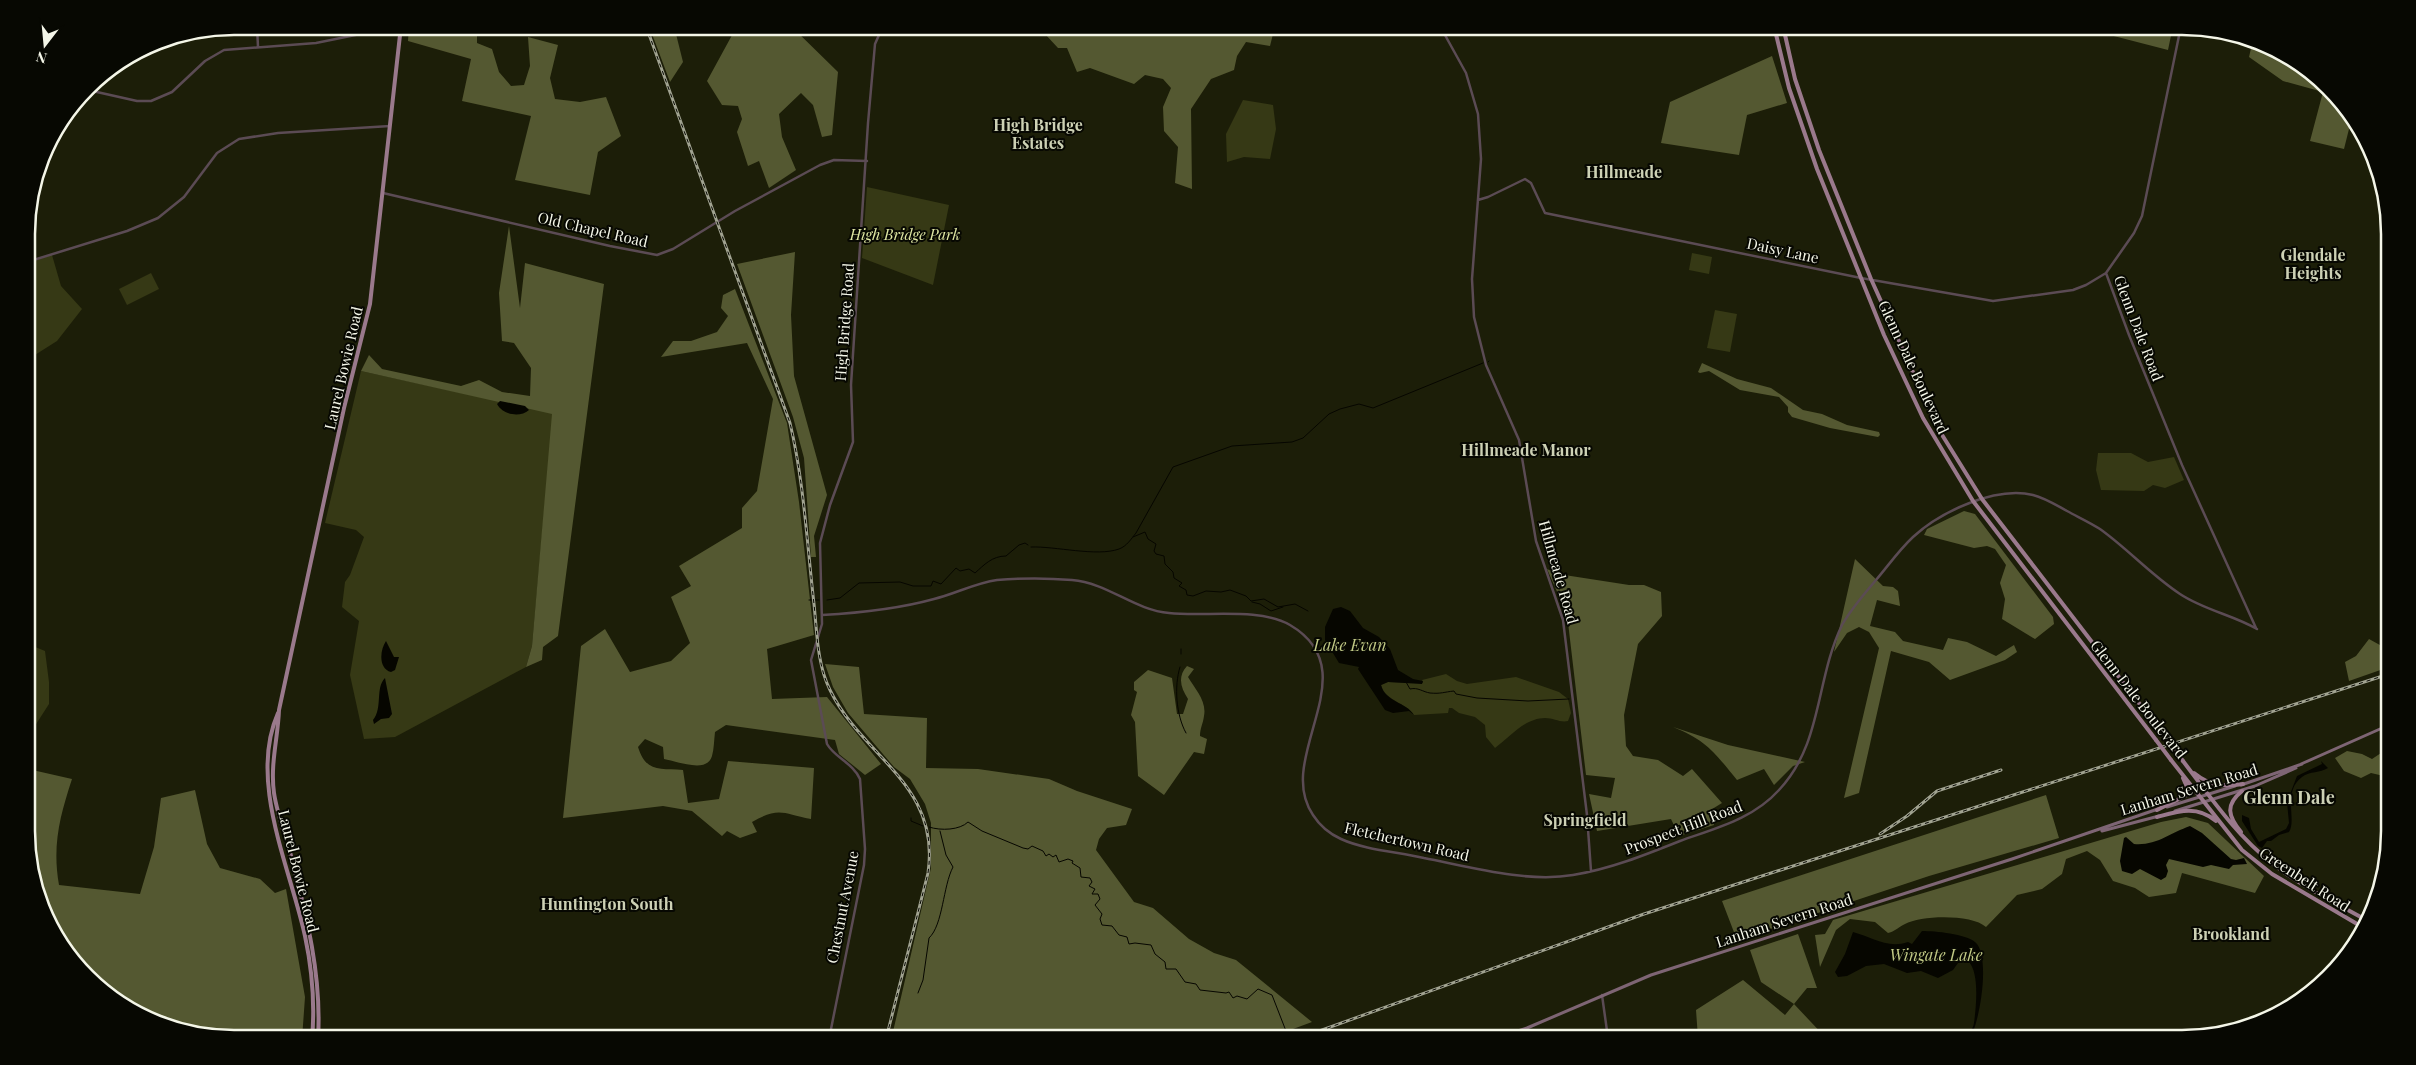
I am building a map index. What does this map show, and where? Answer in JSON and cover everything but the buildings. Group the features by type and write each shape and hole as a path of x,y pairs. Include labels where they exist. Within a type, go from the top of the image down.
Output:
{"main road":[{"name":"Laurel Bowie Road","path":"318,1030 318,986 313,949 273,788 272,759 279,710 346,399 368,316 400,35"},
{"name":"Glenn Dale Boulevard","path":"1776,35 1801,127 1861,278 1908,388 1944,454 1973,501 2200,797"},
{"name":"Glenn Dale Boulevard","path":"1785,35 1805,112 1871,279 1935,423 1982,499 2208,795"},
{"name":"Laurel Bowie Road","path":"279,710 274,722 268,752 268,785 305,936 312,986 312,1030"},
{"name":"Lanham Severn Road","path":"2084,836 2157,817 2242,791 2381,729"},
{"path":"2156,810 2180,800 2186,794 2186,783 2171,760"},
{"path":"2183,761 2200,778 2213,784 2228,786 2243,784"},
{"name":"Lanham Severn Road","path":"1521,1030 1602,994 1738,945 2084,836 2156,810 2302,764"},
{"path":"2242,791 2232,801 2229,814 2251,846"},
{"name":"Greenbelt Road","path":"2208,795 2251,846 2289,876 2361,917"},
{"name":"Greenbelt Road","path":"2200,797 2242,850 2272,874 2357,924"},
{"path":"2157,817 2184,810 2201,812 2214,820 2231,838"}],"street":[{"path":"257,35 258,47"},
{"path":"95,91 151,101 172,92 205,61 217,53 234,48 316,43 355,35"},
{"name":"High Bridge Road","path":"822,615 821,538 833,495 853,442 851,385 874,52 878,35"},
{"name":"Hillmeade Road","path":"1445,35 1466,73 1477,106 1481,145 1472,279 1474,317 1486,365 1519,440 1536,542 1563,620 1587,815 1591,871"},
{"name":"Glenn Dale Road","path":"2179,35 2144,212 2134,233 2106,273 2125,327 2182,466 2257,629"},
{"path":"35,260 127,231 158,218 184,197 214,156 239,139 278,132 390,126"},
{"name":"Old Chapel Road","path":"383,193 610,246 657,255 673,249 738,210 820,165 834,160 867,161"},
{"name":"Daisy Lane","path":"1478,200 1525,179 1531,183 1544,212 1551,216 1861,278 1993,302 2077,289 2106,273"},
{"name":"Prospect Hill Road","path":"1591,871 1616,865 1739,820 1757,810 1775,794 1792,775 1809,743 1826,666 1849,615 1916,534 1935,521 1973,501 2013,493 2044,499 2101,530 2181,595 2257,629"},
{"name":"Fletchertown Road","path":"822,615 854,613 927,601 989,581 1054,580 1096,584 1158,612 1263,616 1276,619 1300,632 1313,647 1320,664 1323,678 1322,695 1304,762 1302,780 1309,808 1327,830 1350,842 1509,873 1546,877 1591,871"},
{"name":"Chestnut Avenue","path":"822,615 820,634 811,660 823,731 830,748 854,769 860,778 865,849 865,862 831,1030"},
{"path":"1602,994 1607,1030"}],"green space":[{"path":"408,35 477,35 477,43 492,49 499,72 511,86 524,85 530,66 528,37 558,45 550,78 555,99 580,102 606,97 621,136 598,152 590,195 515,180 531,116 462,101 471,59 408,41"},
{"path":"652,35 676,35 683,62 670,82"},
{"path":"732,35 800,35 838,72 832,135 822,137 813,105 801,93 779,114 782,137 796,170 769,188 759,161 748,166 737,132 742,119 738,106 722,105 707,81"},
{"path":"1046,35 1273,35 1270,46 1246,42 1237,56 1234,70 1211,79 1191,109 1192,189 1175,183 1178,147 1164,131 1163,107 1171,88 1163,79 1145,75 1134,84 1090,68 1077,72 1067,48 1058,48"},
{"path":"2110,35 2171,35 2168,50"},
{"path":"2251,48 2258,50 2293,69 2321,92 2283,81 2249,57"},
{"path":"1772,56 1787,103 1747,115 1739,155 1661,143 1670,102"},
{"path":"2323,93 2349,127 2344,149 2310,141"},
{"path":"1243,100 1273,105 1276,129 1270,159 1244,157 1227,162 1226,134"},
{"name":"High Bridge Park","path":"867,187 949,205 933,285 862,258"},
{"path":"509,226 520,308 525,263 604,284 558,636 543,647 542,660 526,667 532,646 552,414 361,371 369,355 382,369 461,386 479,380 502,392 530,396 531,368 514,343 502,341 499,293"},
{"path":"795,252 791,315 794,376 827,495 814,536 816,557 811,557 804,458 793,417 737,264"},
{"path":"1692,253 1712,257 1709,274 1689,270"},
{"path":"52,255 61,286 82,309 57,341 35,355 35,260"},
{"path":"151,273 159,289 127,305 119,289"},
{"path":"735,289 787,423 799,502 814,635 767,649 772,699 827,697 881,764 865,775 839,754 835,740 726,725 715,732 712,756 704,764 691,765 664,759 663,747 645,739 638,747 645,761 655,768 683,770 688,803 719,799 728,761 814,768 811,819 782,813 769,814 752,822 757,832 740,838 727,831 722,836 692,811 663,806 563,818 581,646 605,629 630,672 671,661 690,643 671,597 691,586 679,566 742,528 742,508 757,491 773,399 747,343 661,357 673,341 691,341 717,332 728,316 721,308 723,295"},
{"path":"1715,310 1737,314 1730,352 1707,348"},
{"path":"1702,363 1737,379 1771,388 1803,410 1822,414 1847,425 1879,432 1880,435 1878,437 1830,428 1792,417 1788,412 1788,407 1779,397 1740,390 1709,371 1700,373 1698,372"},
{"path":"361,371 553,413 532,646 526,667 395,737 364,739 350,675 359,621 342,607 345,582 350,575 364,537 356,530 325,523"},
{"path":"2098,453 2131,453 2148,462 2174,457 2184,480 2165,488 2153,485 2144,491 2101,490 2096,470"},
{"path":"1964,511 1975,514 2053,617 2054,624 2035,639 2002,619 2005,599 2000,583 2006,565 1995,549 1987,546 1974,548 1924,535 1927,529"},
{"path":"1855,559 1883,586 1893,587 1898,591 1900,606 1877,600 1870,626 1895,632 1903,641 1943,650 1948,638 1967,642 1996,656 2014,645 2017,652 2005,660 1950,680 1929,662 1891,651 1859,793 1844,798 1879,648 1869,632 1859,627 1847,633 1834,652"},
{"path":"1547,569 1558,574 1629,585 1644,585 1661,592 1662,616 1638,644 1624,715 1626,746 1633,756 1658,760 1683,776 1692,769 1722,803 1709,811 1714,825 1679,836 1671,819 1597,831 1589,794 1611,798 1615,778 1586,775 1567,614"},
{"path":"2369,639 2381,646 2381,670 2349,681 2345,662 2356,656"},
{"path":"35,647 45,651 49,682 49,704 35,726"},
{"path":"825,664 859,667 864,714 927,718 926,768 978,769 1049,779 1077,791 1132,809 1126,825 1107,828 1099,839 1096,850 1134,902 1153,908 1189,939 1214,953 1236,960 1312,1022 1290,1030 893,1030 931,868 931,823 925,804 910,779 894,767 848,713 833,687"},
{"path":"1187,666 1194,669 1188,677 1204,705 1200,736 1207,739 1204,754 1194,752 1164,795 1138,776 1135,722 1131,715 1137,692 1134,690 1134,682 1148,670 1172,678 1177,714 1183,714 1188,699 1183,691 1181,678"},
{"path":"1446,674 1457,681 1467,684 1516,677 1559,692 1568,699 1571,713 1568,721 1545,718 1531,721 1495,748 1486,737 1485,725 1475,717 1459,713 1452,708 1449,708 1448,713 1414,715 1406,707 1387,695 1381,685 1388,682 1423,683 1422,680"},
{"path":"1673,727 1728,745 1805,762 1793,766 1774,785 1764,769 1737,780 1702,742"},
{"path":"2347,751 2362,754 2372,759 2381,753 2381,775 2371,773 2361,778 2344,771 2335,758"},
{"path":"35,771 72,779 58,831 56,857 59,885 140,894 154,847 161,798 195,790 207,844 220,868 260,879 275,893 286,889 305,997 303,1030 221,1030 182,1023 158,1015 134,1003 103,981 84,962 69,942 50,907 42,883 35,844"},
{"path":"2046,795 2059,838 1929,876 1737,940 1722,901"},
{"path":"2186,817 2208,823 2264,876 2255,893 2182,873 2176,893 2149,897 2135,888 2113,881 2100,860 2087,851 2066,859 2062,874 2042,889 2017,895 1986,927 1970,920 1946,917 1912,921 1888,933 1875,922 1850,919 1836,930 1820,967 1815,935 1825,934 1833,920 2161,822"},
{"path":"1798,934 1817,988 1807,988 1794,1004 1761,982 1750,950"},
{"path":"1743,980 1785,1015 1794,1004 1818,1030 1697,1030 1696,1010"}],"water":[{"path":"500,401 525,406 529,410 517,415 507,413 497,404"},
{"name":"Lake Evan","path":"1341,607 1350,611 1363,628 1379,637 1390,649 1398,670 1413,679 1423,681 1422,684 1388,682 1381,685 1383,691 1391,699 1406,707 1414,715 1409,711 1393,713 1385,710 1358,669 1359,667 1339,663 1325,640 1325,627 1333,609"},
{"path":"386,641 394,657 399,657 395,670 391,672 384,667 381,658 382,649"},
{"path":"385,678 392,714 389,718 381,719 374,724 373,720 378,710 380,687"},
{"path":"2321,761 2328,768 2308,774 2296,783 2291,798 2292,820 2289,832 2279,835 2271,841 2267,841 2262,848 2258,846 2242,821 2242,815 2249,818 2251,829 2259,842 2286,829 2289,823 2287,802 2297,776 2322,764"},
{"path":"2190,826 2202,833 2231,859 2244,858 2247,864 2233,865 2229,869 2211,865 2203,867 2169,859 2166,865 2168,871 2166,877 2161,880 2140,869 2132,874 2122,871 2120,861 2124,838 2126,837 2134,844 2149,843"},
{"name":"Wingate Lake","path":"1922,931 1958,935 1975,942 1980,949 1983,974 1980,1004 1974,1030 1971,1030 1976,1009 1976,981 1972,966 1968,961 1958,963 1953,970 1938,978 1921,971 1907,973 1884,964 1866,966 1847,976 1838,977 1835,972 1845,954 1853,932 1880,942 1900,944 1908,942 1912,944"}],"waterway":[{"path":"1031,547 1088,552 1110,551 1122,548 1136,533 1173,467 1232,446 1292,442 1303,438 1329,414 1340,409 1359,404 1373,408 1483,363"},
{"path":"1133,537 1145,532 1148,539 1156,544 1154,551 1156,554 1164,556 1165,564 1173,572 1174,578 1182,583 1179,586 1186,590 1187,595 1193,596 1206,591 1221,592 1230,590 1246,596 1251,601 1264,599 1278,607 1295,604 1308,611"},
{"path":"827,600 840,598 859,583 900,582 913,586 931,586 933,581 941,584 956,568 960,571 969,569 975,573 989,562 1001,556 1006,556 1019,545 1025,543 1028,545"},
{"path":"1252,602 1260,604 1271,611 1283,607"},
{"path":"1181,649 1181,654"},
{"path":"1180,667 1177,683 1177,700 1180,718 1186,733"},
{"path":"1406,682 1410,689 1434,693 1454,691 1456,694 1477,698 1528,701 1569,699"},
{"path":"911,818 911,821 923,826"},
{"path":"929,827 950,829 960,827 968,822 982,831 1023,848 1028,849 1032,846 1043,851 1046,856 1049,854 1053,857 1056,855 1059,862 1068,859 1073,861 1072,863 1080,868 1081,877 1090,878 1092,882 1089,886 1095,889 1092,894 1098,894 1100,899 1095,905 1102,914 1100,919 1102,925 1112,926 1119,935 1127,937 1129,944 1151,945 1155,954 1165,962 1166,969 1176,969 1185,982 1196,984 1200,990 1229,992 1233,998 1237,996 1247,999 1258,989 1272,995 1286,1030"},
{"path":"918,993 923,980 929,938 937,924 953,867 946,855 940,831"}],"railway":[{"path":"649,35 790,423 802,490 818,648 822,670 830,690 844,714 896,774 911,794 923,816 929,842 928,873 888,1030"},
{"path":"1322,1030 1644,914 2381,677"},
{"path":"1880,834 1907,816 1937,791 2001,770"}],"district":[{"name":"High Bridge Estates","path":"1038,133"},
{"name":"Hillmeade","path":"1624,171"},
{"name":"Glendale Heights","path":"2313,263"},
{"name":"Hillmeade Manor","path":"1526,449"},
{"name":"Glenn Dale","path":"2289,797"},
{"name":"Springfield","path":"1585,819"},
{"name":"Huntington South","path":"607,903"},
{"name":"Brookland","path":"2231,933"}]}
